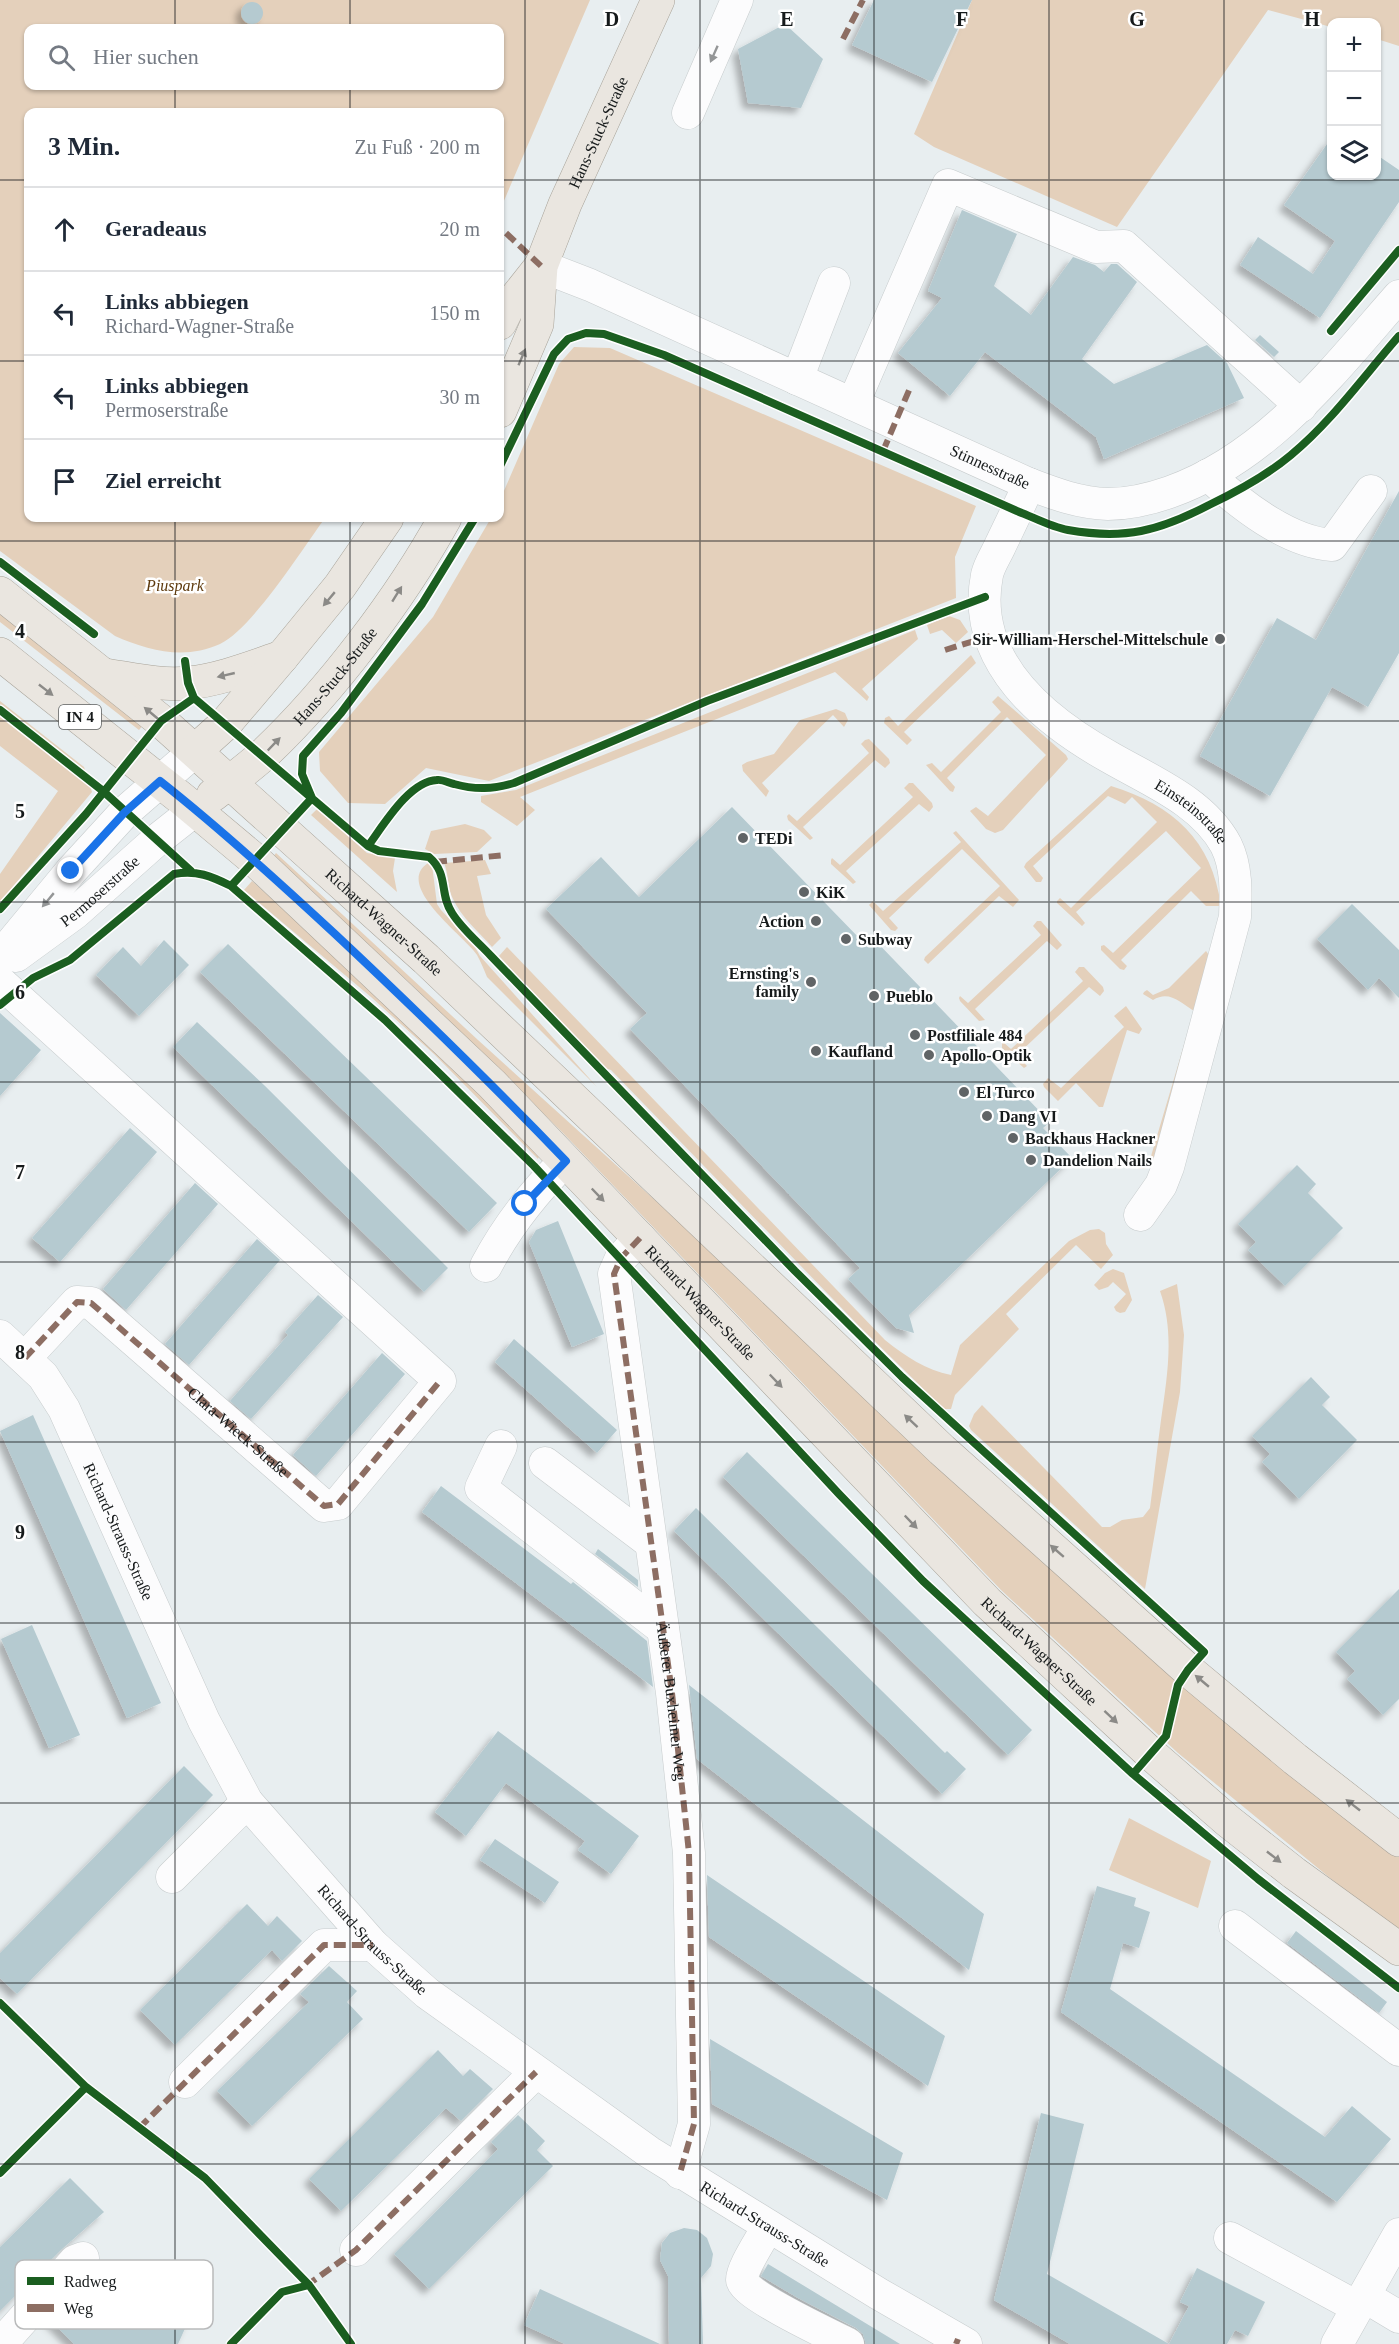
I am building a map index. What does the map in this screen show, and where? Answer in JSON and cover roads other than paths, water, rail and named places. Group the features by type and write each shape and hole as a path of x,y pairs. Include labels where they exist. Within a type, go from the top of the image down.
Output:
{"main road":[{"name":"Hans-Stuck-Straße","path":"504,315 541,266 565,204 658,0"},
{"name":"Hans-Stuck-Straße","path":"504,402 537,324 541,266"},
{"path":"195,752 225,724 282,657 340,586 384,522"},
{"name":"Hans-Stuck-Straße","path":"195,810 263,755 330,683 389,606 442,522"},
{"name":"Richard-Wagner-Straße","path":"0,593 105,675 195,752 434,967 942,1450 1188,1670 1294,1759 1399,1840"},
{"name":"Richard-Wagner-Straße","path":"0,654 160,781 256,861 364,961 492,1084 987,1602 1151,1754 1228,1821 1294,1873 1399,1949"},
{"path":"105,675 149,682 188,683 233,673 282,657"}],"street":[{"path":"688,113 737,0"},
{"path":"852,404 948,185 1096,247 1124,246 1301,406"},
{"name":"Stinnesstraße","path":"541,266 590,285 1029,484 1069,500 1108,504 1144,501 1185,486 1208,475 1258,443 1301,406 1399,296"},
{"path":"797,379 834,283"},
{"path":"1208,475 1230,495 1290,534 1316,544 1332,545 1371,491"},
{"name":"Einsteinstraße","path":"1029,484 987,573 985,597 990,636 998,658 1038,708 1068,732 1182,799 1209,822 1226,846 1236,881 1235,916 1168,1167 1161,1185 1140,1215"},
{"name":"Permoserstraße","path":"0,957 125,812 195,752"},
{"name":"Permoserstraße","path":"0,965 75,913 195,810"},
{"name":"Clara-Wieck-Straße","path":"0,982 440,1381 338,1504 324,1506 91,1303 77,1302 25,1358"},
{"path":"486,1266 498,1243 525,1204 566,1161"},
{"name":"Äußerer Buxheimer Weg","path":"640,1238 621,1258 614,1274 663,1629 689,1865 694,2124 680,2173"},
{"name":"Richard-Strauss-Straße","path":"0,1336 43,1376 64,1410 204,1721 247,1802 373,1945 427,1993 680,2173 768,2226 919,2332 966,2344"},
{"path":"501,1446 480,1488 663,1629"},
{"path":"545,1463 651,1543"},
{"path":"172,1877 247,1802"},
{"path":"1235,1926 1399,2050"},
{"path":"185,2082 324,1945 373,1945"},
{"path":"356,2250 536,2072"},
{"path":"768,2226 742,2279 743,2285 757,2296 848,2344"},
{"path":"1337,2344 1399,2234"},
{"path":"1230,2238 1360,2302 1399,2317"},
{"path":"78,2260 83,2258"},
{"path":"1,2344 15,2328"}],"place":[{"name":"Sir-William-Herschel-Mittelschule","path":"1220,639"},
{"name":"TEDi","path":"743,838"},
{"name":"KiK","path":"804,892"},
{"name":"Action","path":"816,921"},
{"name":"Subway","path":"846,939"},
{"name":"Ernsting's family","path":"811,982"},
{"name":"Pueblo","path":"874,996"},
{"name":"Postfiliale 484","path":"915,1035"},
{"name":"Kaufland","path":"816,1051"},
{"name":"Apollo-Optik","path":"929,1055"},
{"name":"El Turco","path":"964,1092"},
{"name":"Dang VI","path":"987,1116"},
{"name":"Backhaus Hackner","path":"1013,1138"},
{"name":"Dandelion Nails","path":"1031,1160"}],"park label":[{"name":"Piuspark","path":"175,585"}]}
